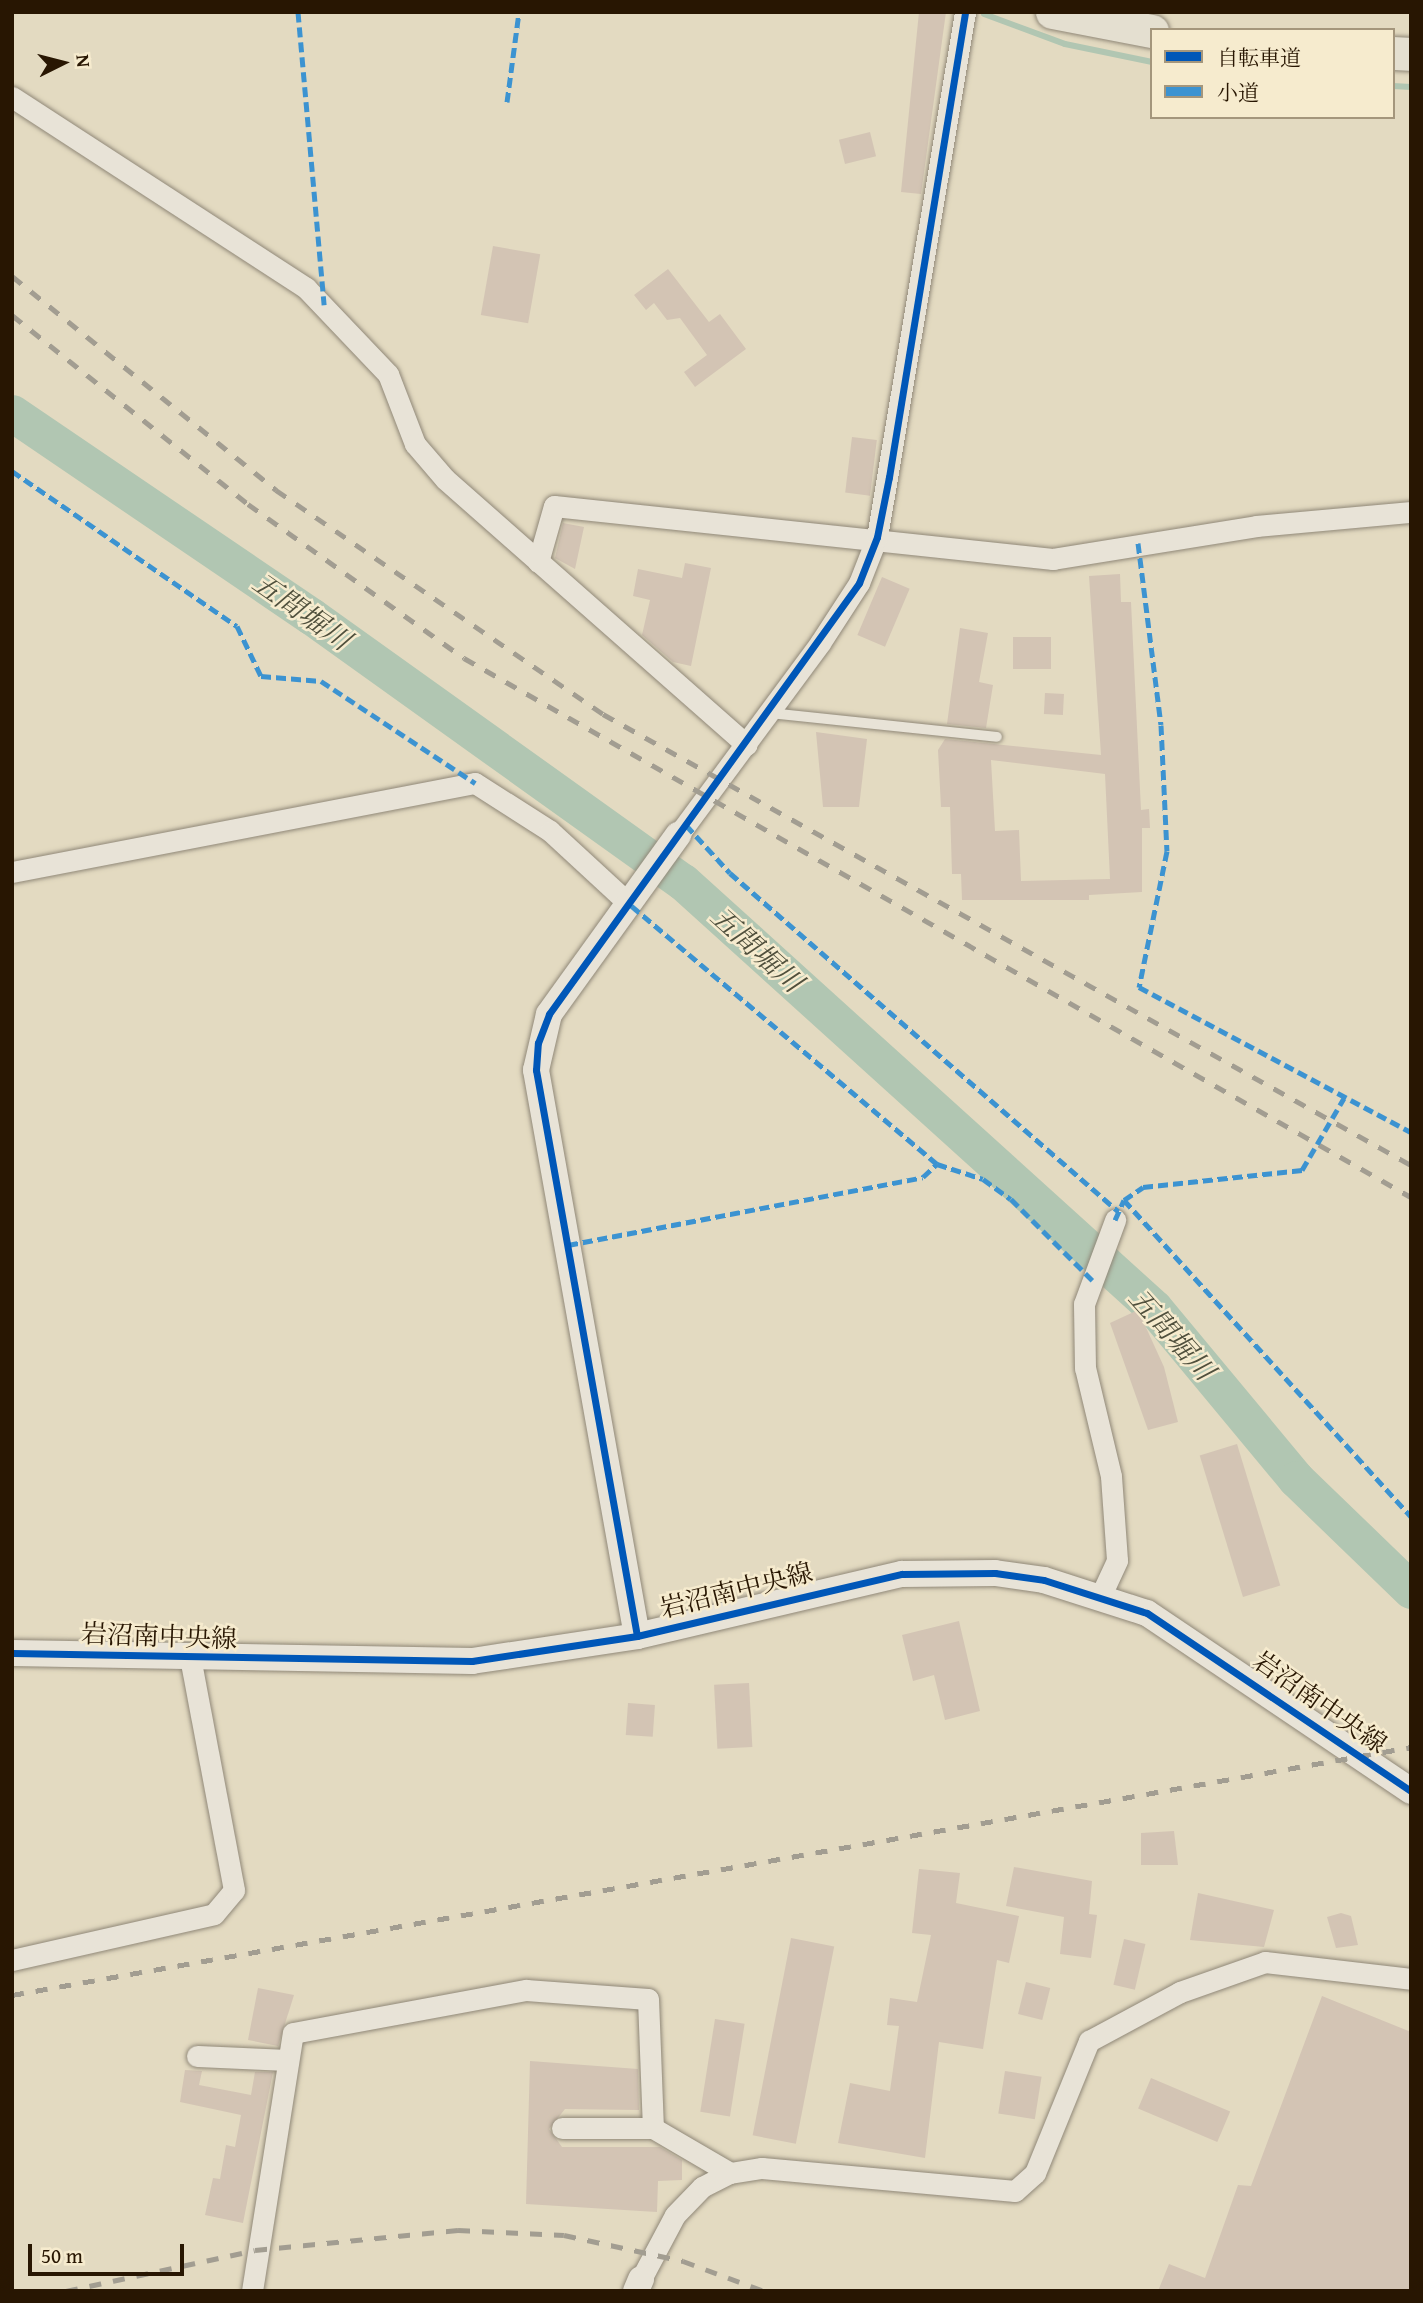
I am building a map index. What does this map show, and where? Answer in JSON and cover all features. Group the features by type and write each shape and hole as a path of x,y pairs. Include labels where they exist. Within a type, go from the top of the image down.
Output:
{"main road":[{"path":"1052,12 1150,32"}],"street":[{"path":"638,1636 536,1070 548,1014 647,874 747,745 859,583 877,537 965,12"},
{"path":"12,97 306,288 388,374 422,453 538,562 747,745"},
{"path":"538,562 554,506 877,537 1053,559 1256,526 1411,512"},
{"path":"12,872 475,783 550,831 628,902"},
{"path":"1101,1595 1117,1560 1111,1476 1085,1368 1084,1304 1115,1220"},
{"name":"岩沼南中央線","path":"12,1653 472,1661 638,1636 902,1574 995,1573 1101,1595 1199,1642 1411,1791"},
{"path":"12,1960 214,1914 234,1890 190,1658"},
{"path":"638,2285 676,2215 702,2187 730,2174 762,2168 1015,2191 1035,2173 1077,2059 1089,2041 1128,2016 1265,1962 1411,1979"},
{"path":"252,2291 293,2033 526,1990 648,1999 653,2128"},
{"path":"197,2056 288,2060"},
{"path":"562,2128 653,2128 730,2174"}],"lane":[{"path":"770,713 997,737"}],"building":[{"path":"919,12 946,12 921,194 901,192"},
{"path":"870,132 876,156 845,164 839,140"},
{"path":"493,246 540,254 528,323 481,315"},
{"path":"668,269 709,322 720,314 746,349 695,387 684,372 707,355 680,318 667,320 654,303 646,310 634,295"},
{"path":"852,437 877,440 870,496 845,493"},
{"path":"563,523 584,527 575,569 555,558"},
{"path":"685,563 711,568 691,666 673,662 642,635 650,600 633,596 638,569 682,578"},
{"path":"1120,574 1121,602 1131,602 1141,810 1149,809 1150,828 1142,828 1142,892 1089,895 1089,900 962,900 961,874 952,874 950,807 941,807 938,750 945,739 1101,755 1089,576","holes":["991,760 1105,774 1110,879 1021,881 1019,830 995,831"]},
{"path":"882,577 910,589 885,647 857,635"},
{"path":"960,628 988,633 979,682 993,685 986,728 947,724"},
{"path":"1013,637 1051,637 1051,669 1013,669"},
{"path":"1045,693 1064,694 1063,715 1044,714"},
{"path":"816,732 867,739 859,807 823,807"},
{"path":"1138,1310 1164,1367 1178,1422 1148,1430 1110,1323"},
{"path":"1237,1444 1280,1586 1243,1597 1200,1455"},
{"path":"959,1621 980,1711 945,1720 934,1675 913,1681 902,1635"},
{"path":"749,1683 752,1747 717,1749 714,1685"},
{"path":"628,1703 655,1705 653,1737 626,1735"},
{"path":"1174,1831 1178,1865 1141,1865 1141,1833"},
{"path":"1014,1867 1092,1881 1089,1914 1097,1915 1091,1958 1060,1954 1064,1917 1006,1906"},
{"path":"919,1869 960,1873 956,1903 1019,1916 1009,1963 997,1960 983,2049 939,2042 925,2158 838,2143 850,2083 890,2091 899,2026 887,2025 890,1998 917,2002 931,1935 912,1933"},
{"path":"1198,1893 1274,1910 1264,1947 1190,1940"},
{"path":"1341,1913 1351,1916 1358,1945 1336,1948 1327,1917"},
{"path":"791,1938 834,1946 796,2144 753,2135"},
{"path":"1124,1939 1145,1944 1135,1990 1113,1985"},
{"path":"1026,1982 1050,1988 1042,2020 1018,2014"},
{"path":"258,1988 294,1995 278,2046 248,2040"},
{"path":"1322,1996 1411,2032 1411,2291 1158,2291 1169,2264 1205,2278 1238,2185 1251,2186"},
{"path":"715,2019 745,2024 730,2117 700,2112"},
{"path":"530,2061 638,2069 639,2110 565,2109 549,2129 562,2147 660,2147 682,2160 682,2180 658,2181 657,2212 526,2204"},
{"path":"185,2070 202,2071 199,2085 251,2095 255,2072 273,2072 243,2223 205,2215 213,2178 220,2179 226,2145 235,2147 241,2115 180,2102"},
{"path":"1005,2071 1042,2077 1035,2119 998,2113"},
{"path":"1151,2078 1230,2112 1217,2142 1138,2108"}],"waterway":[{"path":"984,14 1065,44 1150,62"},
{"path":"1395,86 1411,87"},
{"name":"五間堀川","path":"12,413 311,616 683,882 1154,1308 1296,1479 1411,1590"}],"railway":[{"path":"12,276 276,490 603,714 1411,1165"},
{"path":"12,315 248,504 464,658 1411,1197"},
{"path":"12,1995 1411,1747"},
{"path":"66,2291 255,2250 458,2230 564,2235 683,2261 764,2291"}],"marked path":[{"path":"298,12 324,305"},
{"path":"507,102 519,12"},
{"path":"12,471 237,626 261,676 321,681 475,783"},
{"path":"1138,543 1161,725 1167,851 1139,987 1411,1132"},
{"path":"686,825 730,873 1118,1211"},
{"path":"568,1245 923,1177 937,1164 627,902"},
{"path":"1115,1220 1124,1200 1143,1187 1302,1170 1344,1098"},
{"path":"937,1164 983,1179 1011,1199 1092,1280"},
{"path":"1124,1200 1411,1516"}],"cycle path":[{"path":"637,1636 536,1070 538,1043 549,1014 859,583 877,537 889,477 965,12"},
{"path":"12,1653 472,1661 637,1636 902,1574 995,1573 1044,1580 1147,1613 1411,1791"}]}
